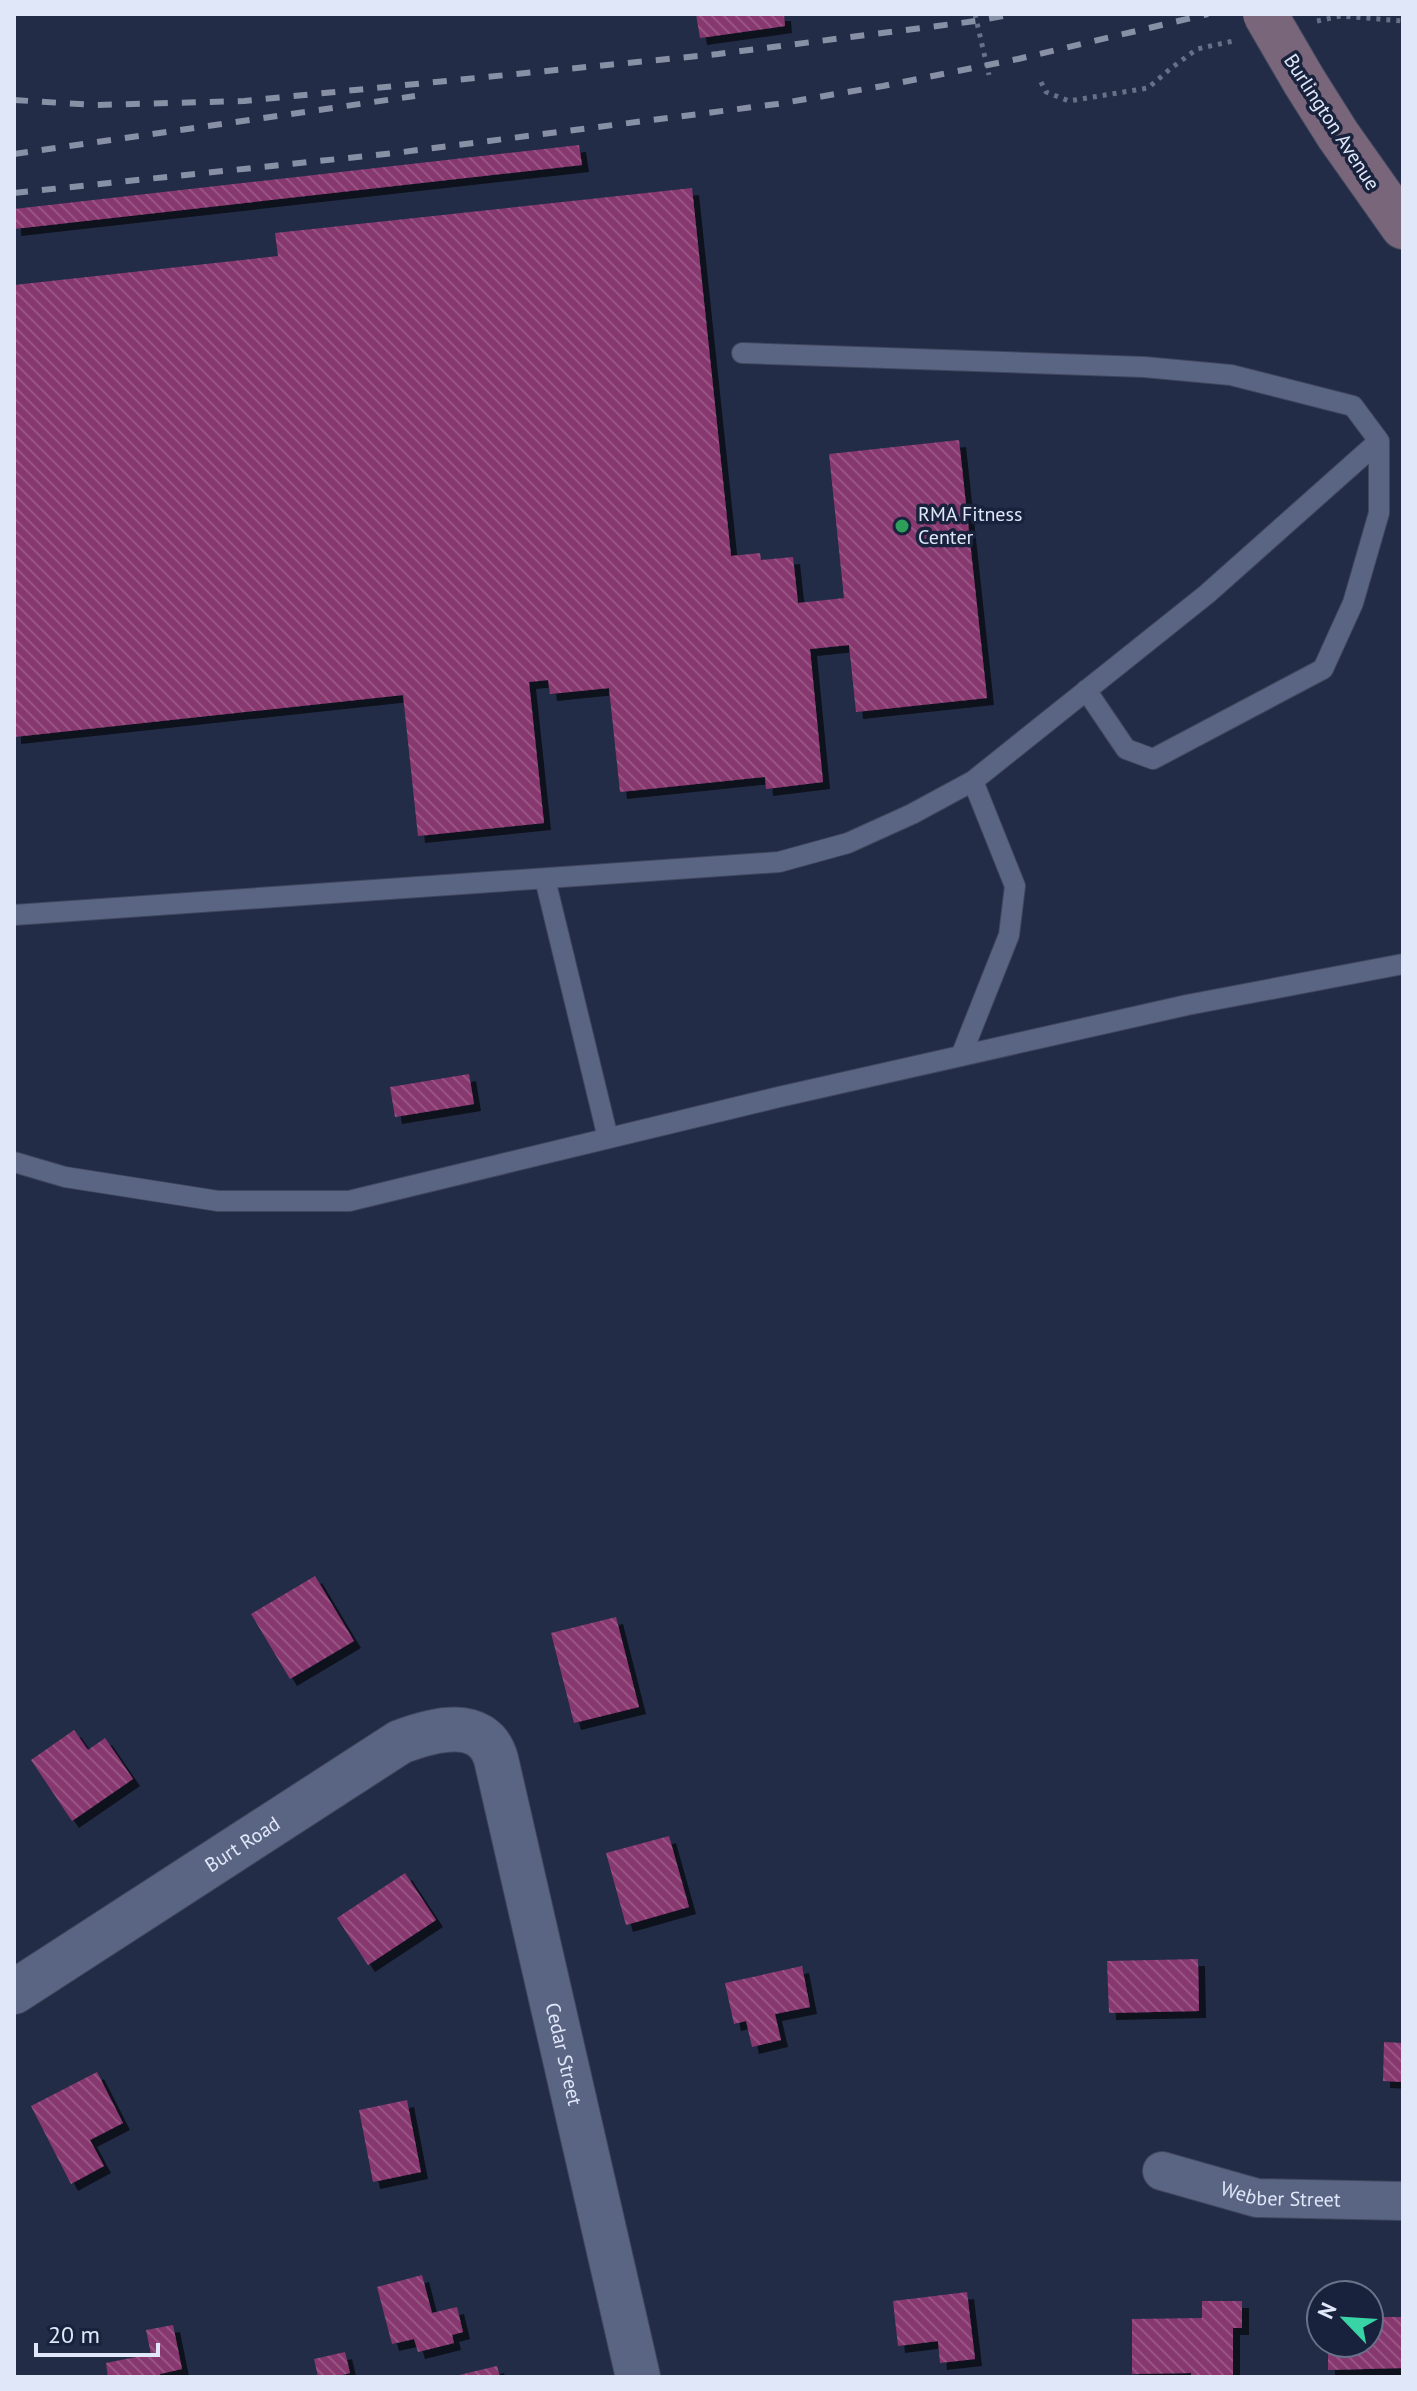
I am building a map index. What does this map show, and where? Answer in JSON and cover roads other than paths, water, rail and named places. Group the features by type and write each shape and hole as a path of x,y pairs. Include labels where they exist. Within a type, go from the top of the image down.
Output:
{"main road":[{"name":"Burlington Avenue","path":"1252,27 1304,81 1403,227"}],"street":[{"name":"Burt Road","path":"14,1992 400,1742 437,1730 461,1730 481,1735"},
{"name":"Cedar Street","path":"481,1735 491,1744 496,1759 638,2377"},
{"name":"Webber Street","path":"1162,2171 1257,2198 1403,2201"}],"lane":[{"path":"742,353 1144,367 1231,375 1353,406 1379,441 1379,513 1353,603 1323,669 1153,759 1126,749 1086,690"},
{"path":"14,915 779,862 848,843 912,814 973,781 1207,594 1379,441"},
{"path":"961,1056 1009,935 1015,886 973,781"},
{"path":"545,879 608,1138"},
{"path":"14,1162 65,1177 218,1201 349,1201 1187,1005 1403,964"}],"railway":[{"path":"14,100 94,105 244,101 718,54 1014,14"},
{"path":"14,193 395,153 777,104 1018,59 1208,14"},
{"path":"14,154 415,96"}],"place":[{"name":"RMA Fitness Center","path":"902,526"}]}
